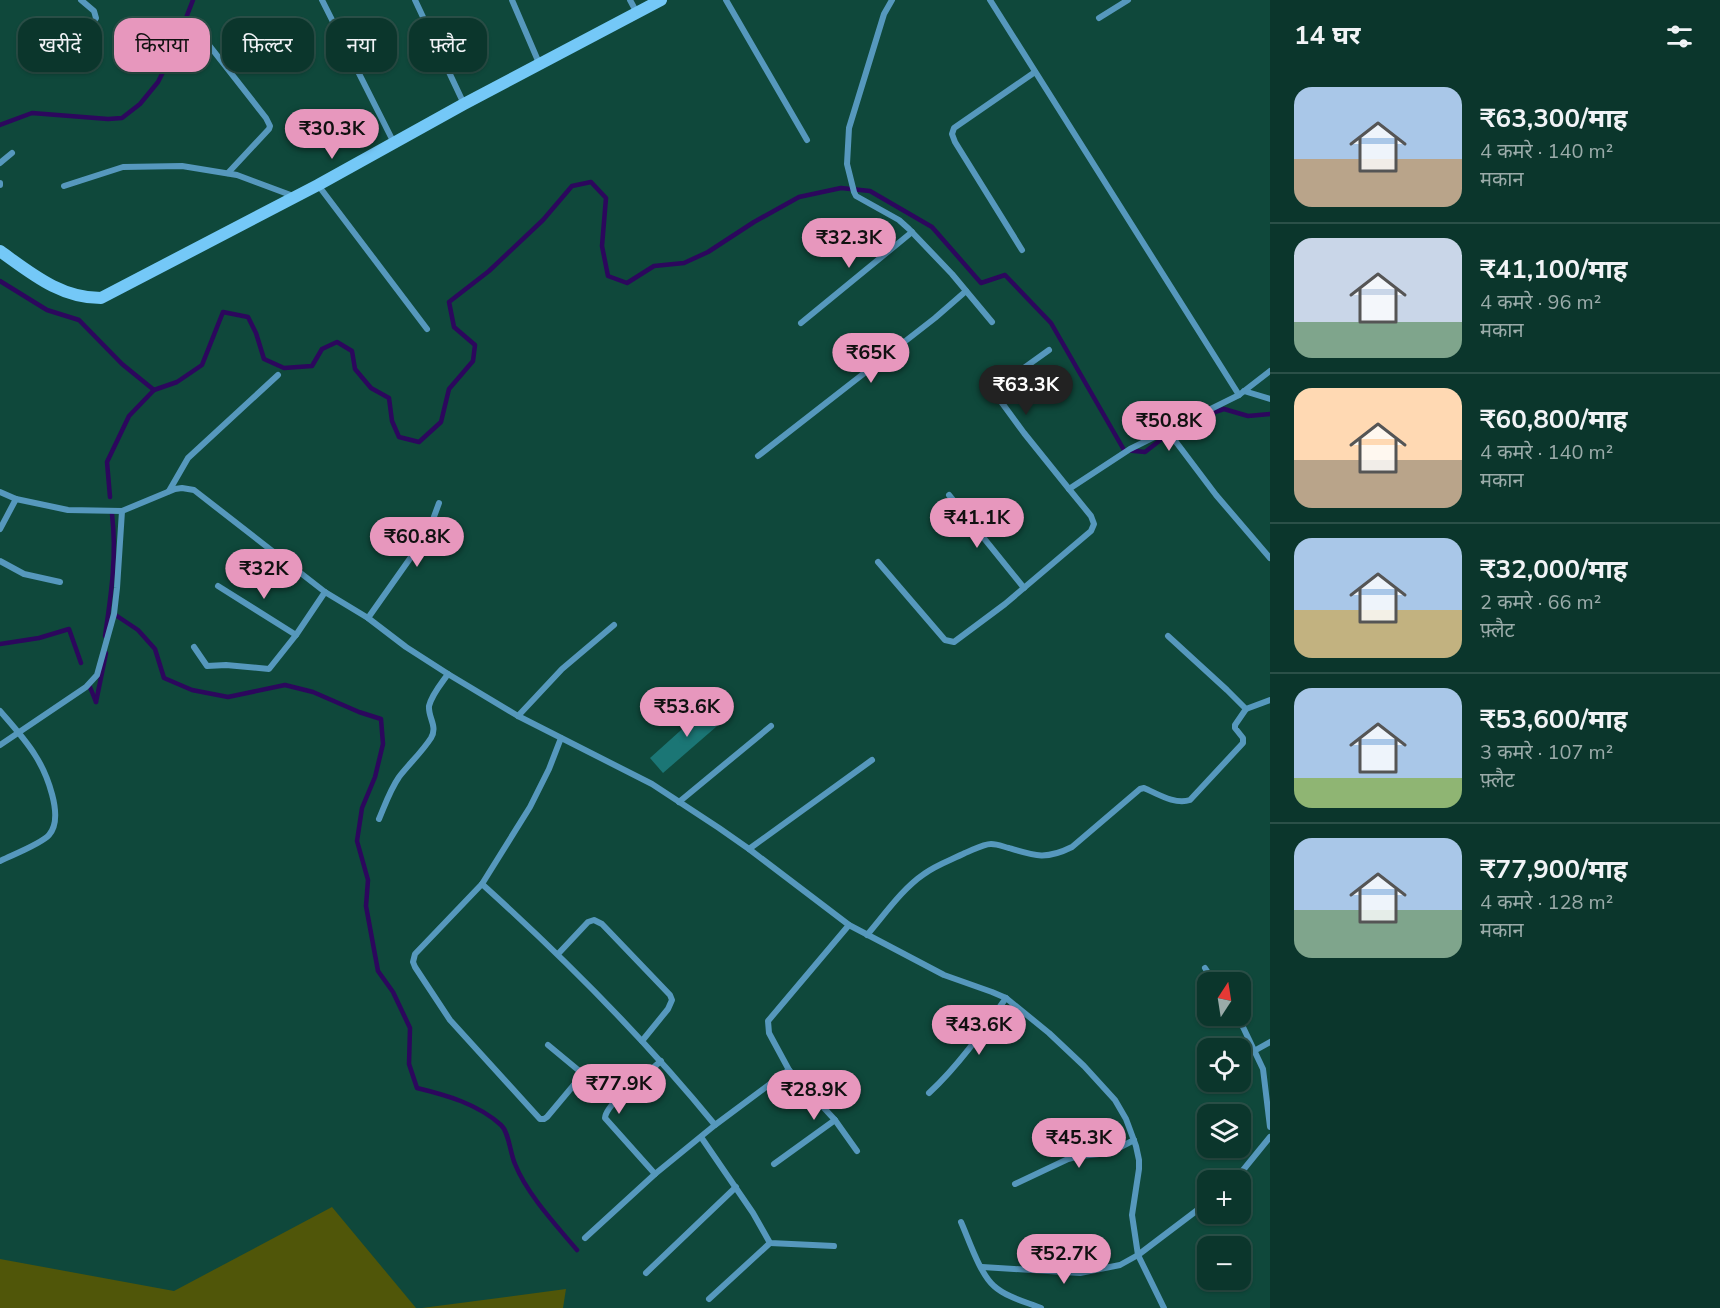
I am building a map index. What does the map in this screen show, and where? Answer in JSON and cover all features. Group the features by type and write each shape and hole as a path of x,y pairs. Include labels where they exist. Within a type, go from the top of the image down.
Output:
{"main road":[{"path":"0,251 46,284 68,294 100,298 297,197 539,63 661,0"}],"street":[{"path":"81,0 94,11 96,18"},
{"path":"322,0 394,143"},
{"path":"415,0 464,104"},
{"path":"512,0 539,63"},
{"path":"630,0 637,13"},
{"path":"726,0 807,140"},
{"path":"892,0 884,14 849,128 847,164 854,192 859,198 899,220 912,232 952,273 992,322"},
{"path":"990,0 1241,393 1270,399"},
{"path":"1100,18 1128,0"},
{"path":"210,46 270,126 228,173"},
{"path":"1023,250 952,134 954,128 1035,72"},
{"path":"0,163 12,153"},
{"path":"64,186 117,168 182,166 228,173 297,197"},
{"path":"318,185 427,329"},
{"path":"801,323 912,232"},
{"path":"758,456 935,318 966,291"},
{"path":"878,562 949,642 957,640 1024,588 1093,528 1094,520 994,393 996,388 1049,350"},
{"path":"1069,489 1127,451 1241,393 1270,371"},
{"path":"169,492 188,458 278,375"},
{"path":"1168,431 1216,495 1270,558"},
{"path":"0,492 16,499 68,510 122,511 182,488 195,490 325,592 368,618 406,648 447,674 519,716 652,784 749,849 849,925 944,975 1006,998 1049,1033 1084,1066 1115,1100 1126,1119 1139,1160 1132,1215 1138,1255 1164,1308"},
{"path":"949,495 1024,588"},
{"path":"0,529 16,499"},
{"path":"368,618 428,533 439,503"},
{"path":"0,745 86,687 97,675 114,614 122,511"},
{"path":"0,561 24,574 60,582"},
{"path":"218,586 296,634"},
{"path":"194,647 207,666 226,665 266,669 272,666 325,592"},
{"path":"519,716 562,669 614,625"},
{"path":"1168,636 1246,709"},
{"path":"380,819 390,792 432,736 434,728 429,711 430,705 433,695 447,674"},
{"path":"867,935 923,874 981,847 991,844 1000,845 1041,856 1062,852 1072,847 1140,789 1144,788 1177,801 1190,800 1243,743 1243,738 1235,729 1235,725 1246,709 1270,700"},
{"path":"0,711 36,757 48,782 55,809 54,824 51,832 45,838 0,861"},
{"path":"679,802 771,726"},
{"path":"561,738 530,807 482,884 415,954 413,962 450,1020 540,1119 547,1117 583,1074"},
{"path":"749,849 872,760"},
{"path":"482,884 539,935 662,1061 715,1125"},
{"path":"558,954 588,922 594,920 602,924 670,995 672,1000 669,1009 642,1041"},
{"path":"849,925 768,1021 769,1033 789,1070 835,1120 856,1151"},
{"path":"1204,968 1207,972"},
{"path":"929,1093 950,1073 1006,998"},
{"path":"1242,1026 1263,1069 1270,1127"},
{"path":"1254,1051 1270,1042"},
{"path":"548,1045 617,1099"},
{"path":"655,1174 605,1118 606,1111 617,1099 662,1061"},
{"path":"585,1238 655,1174 715,1125 789,1070"},
{"path":"774,1164 835,1120"},
{"path":"701,1137 736,1187 770,1243"},
{"path":"1243,1170 1270,1137"},
{"path":"1015,1184 1068,1159 1109,1153 1134,1140"},
{"path":"646,1274 736,1187"},
{"path":"981,1268 1080,1273 1120,1265 1138,1255 1197,1210"},
{"path":"961,1222 981,1268 995,1287 1041,1308"},
{"path":"709,1299 770,1243 834,1246"}],"green space":[{"path":"332,1207 416,1308 0,1308 0,1259 174,1291"},
{"path":"566,1289 563,1308 422,1308"}],"building":[{"path":"710,704 724,720 663,773 650,758"}],"waterway":[{"path":"0,125 32,113 122,118 140,104 158,82 172,54 193,0"},
{"path":"110,497 107,462 129,416 154,390 177,382 202,365 223,312 248,317 264,359 284,368 312,366 322,349 337,342 352,351 355,369 371,388 389,398 392,421 399,437 419,442 441,422 449,389 473,361 475,345 454,327 449,302 489,271 543,220 572,186 591,182 606,198 602,246 608,276 627,283 654,266 684,263 708,252 754,222 799,197 841,188 870,191 932,227 981,283 1005,275 1051,323 1124,450 1145,452 1172,431"},
{"path":"0,281 47,310 79,320 122,364 154,390"},
{"path":"1200,417 1224,409 1248,416 1270,414"},
{"path":"105,636 114,560 112,514"},
{"path":"113,615 138,630 155,649 164,678 192,690 228,697 285,685 313,692 381,719 383,744 375,777 362,808 357,841 368,880 366,906 378,971 393,992 410,1028 409,1064 417,1088 472,1106 504,1128 515,1164 527,1187 577,1250"},
{"path":"0,644 39,638 69,629 81,663"},
{"path":"96,702 106,653"},
{"path":"90,687 96,702"}]}
